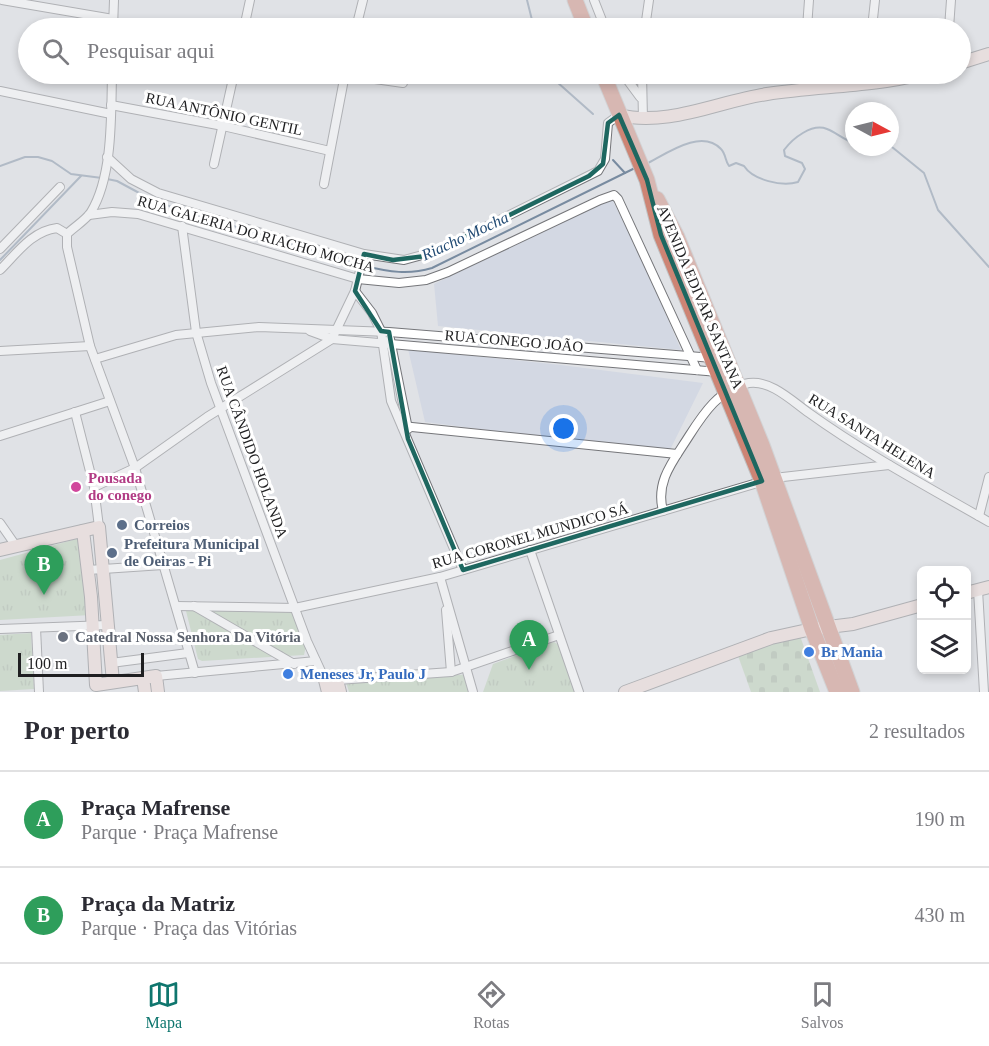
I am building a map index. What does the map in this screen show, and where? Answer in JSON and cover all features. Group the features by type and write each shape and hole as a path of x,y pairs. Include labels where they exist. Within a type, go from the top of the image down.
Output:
{"highway":[{"path":"575,0 582,18"},
{"path":"607,84 619,115"},
{"name":"AVENIDA EDIVAR SANTANA","path":"619,115 646,178 677,237 718,363 732,389 768,480 820,628 837,692"},
{"name":"AVENIDA EDIVAR SANTANA","path":"820,628 852,692"}],"street":[{"path":"2,0 34,3 90,18"},
{"path":"113,18 114,0"},
{"path":"246,18 250,0"},
{"path":"358,18 363,0"},
{"path":"594,0 601,18"},
{"path":"646,18 649,0"},
{"path":"808,18 809,0"},
{"path":"873,18 875,0"},
{"path":"950,18 951,0"},
{"path":"971,60 989,54"},
{"path":"112,84 107,157 103,173 94,205 89,215 67,234 67,247 90,346 135,468 195,673"},
{"path":"214,164 232,84"},
{"path":"324,184 341,84"},
{"path":"630,84 640,97"},
{"path":"641,84 640,97 643,119"},
{"path":"810,84 811,90"},
{"path":"619,115 643,119 674,115 760,95 811,90 842,84"},
{"name":"RUA ANTÔNIO GENTIL","path":"0,91 223,126 330,151"},
{"name":"RUA GALERIA DO RIACHO MOCHA","path":"107,157 131,179 158,194 364,256 393,260 426,256 589,176 603,164 608,123 619,115"},
{"path":"0,249 60,187"},
{"name":"RUA GALERIA DO RIACHO MOCHA","path":"89,215 123,212 183,226 359,278 399,283 426,280 614,195 618,199 692,357"},
{"name":"RUA CÂNDIDO HOLANDA","path":"183,226 196,332 220,410 316,661 333,686"},
{"path":"0,270 43,231 57,228 67,234"},
{"path":"94,487 135,468 220,410 332,339 354,291 364,256"},
{"path":"354,291 385,332 388,393 405,426 408,439 463,570"},
{"name":"RUA CONEGO JOÃO","path":"94,359 152,341 196,332 259,327 309,331 337,329 385,332 692,357 718,363"},
{"name":"RUA CONEGO JOÃO","path":"309,331 332,339 697,370 718,363"},
{"path":"549,345 549,358"},
{"path":"0,351 90,346"},
{"path":"692,357 697,370"},
{"name":"RUA SANTA HELENA","path":"732,389 758,383 768,386 889,465 989,522"},
{"path":"663,511 664,475 710,407 732,389"},
{"path":"0,436 110,401"},
{"path":"75,412 94,487 99,527 111,663 101,685"},
{"path":"405,426 677,454"},
{"name":"RUA CORONEL MUNDICO SÁ","path":"176,606 295,608 440,577 768,480 889,465"},
{"path":"979,516 989,477"},
{"path":"0,523 16,546"},
{"path":"0,550 99,527"},
{"path":"82,531 101,685"},
{"path":"530,550 579,692"},
{"path":"88,570 163,565"},
{"path":"440,577 473,692"},
{"path":"978,590 984,692"},
{"path":"444,591 451,672"},
{"path":"193,606 294,664"},
{"path":"626,692 737,649 820,628 853,624 917,606"},
{"path":"0,629 107,626"},
{"path":"36,628 39,692"},
{"path":"333,686 451,672 559,635"},
{"path":"111,663 188,653"},
{"path":"101,685 156,676 316,661"},
{"path":"156,676 158,692"},
{"path":"143,678 145,692"}],"highlighted area":[{"path":"619,115 647,180 661,235 762,481 463,570 408,439 389,332 381,331 355,291 364,254 393,260 426,256 589,176 603,164 608,123"}],"shaded area":[{"path":"612,199 648,272 681,350 438,326 434,284"},
{"path":"408,349 703,383 670,450 560,439 425,422"}],"green space":[{"path":"80,538 91,615 0,620 0,560"},
{"path":"186,611 298,612 307,641 304,655 202,661 198,659"},
{"path":"31,633 34,689 0,691 0,635"},
{"path":"799,633 820,692 751,692 737,653"},
{"path":"554,642 561,646 576,692 483,692 493,664"},
{"path":"473,674 470,692 349,692 346,682"}],"waterway":[{"path":"527,0 532,18"},
{"path":"559,84 593,114"},
{"name":"Riacho Mocha","path":"646,164 673,149 704,141 713,143 721,149 729,166 736,163 761,179 784,184 798,182 805,169 802,163 785,156 784,150 792,141 815,128 827,129 845,139"},
{"name":"Riacho Mocha","path":"899,153 924,173 938,210 989,267"},
{"name":"Riacho Mocha","path":"0,166 25,157 38,157 52,161 71,174 102,178"},
{"path":"613,160 625,173"},
{"name":"Riacho Mocha","path":"365,266 399,272 432,268 635,168"},
{"path":"0,260 81,176"},
{"name":"Riacho Mocha","path":"107,179 117,181 156,202 360,265"}],"place":[{"name":"Pousada do conego","path":"76,487"},
{"name":"Correios","path":"122,525"},
{"name":"Prefeitura Municipal de Oeiras - Pi","path":"112,553"},
{"name":"Praça da Matriz","path":"44,595"},
{"name":"Catedral Nossa Senhora Da Vitória","path":"63,637"},
{"name":"Br Mania","path":"809,652"},
{"name":"Praça Mafrense","path":"529,670"},
{"name":"Meneses Jr, Paulo J","path":"288,674"}]}
